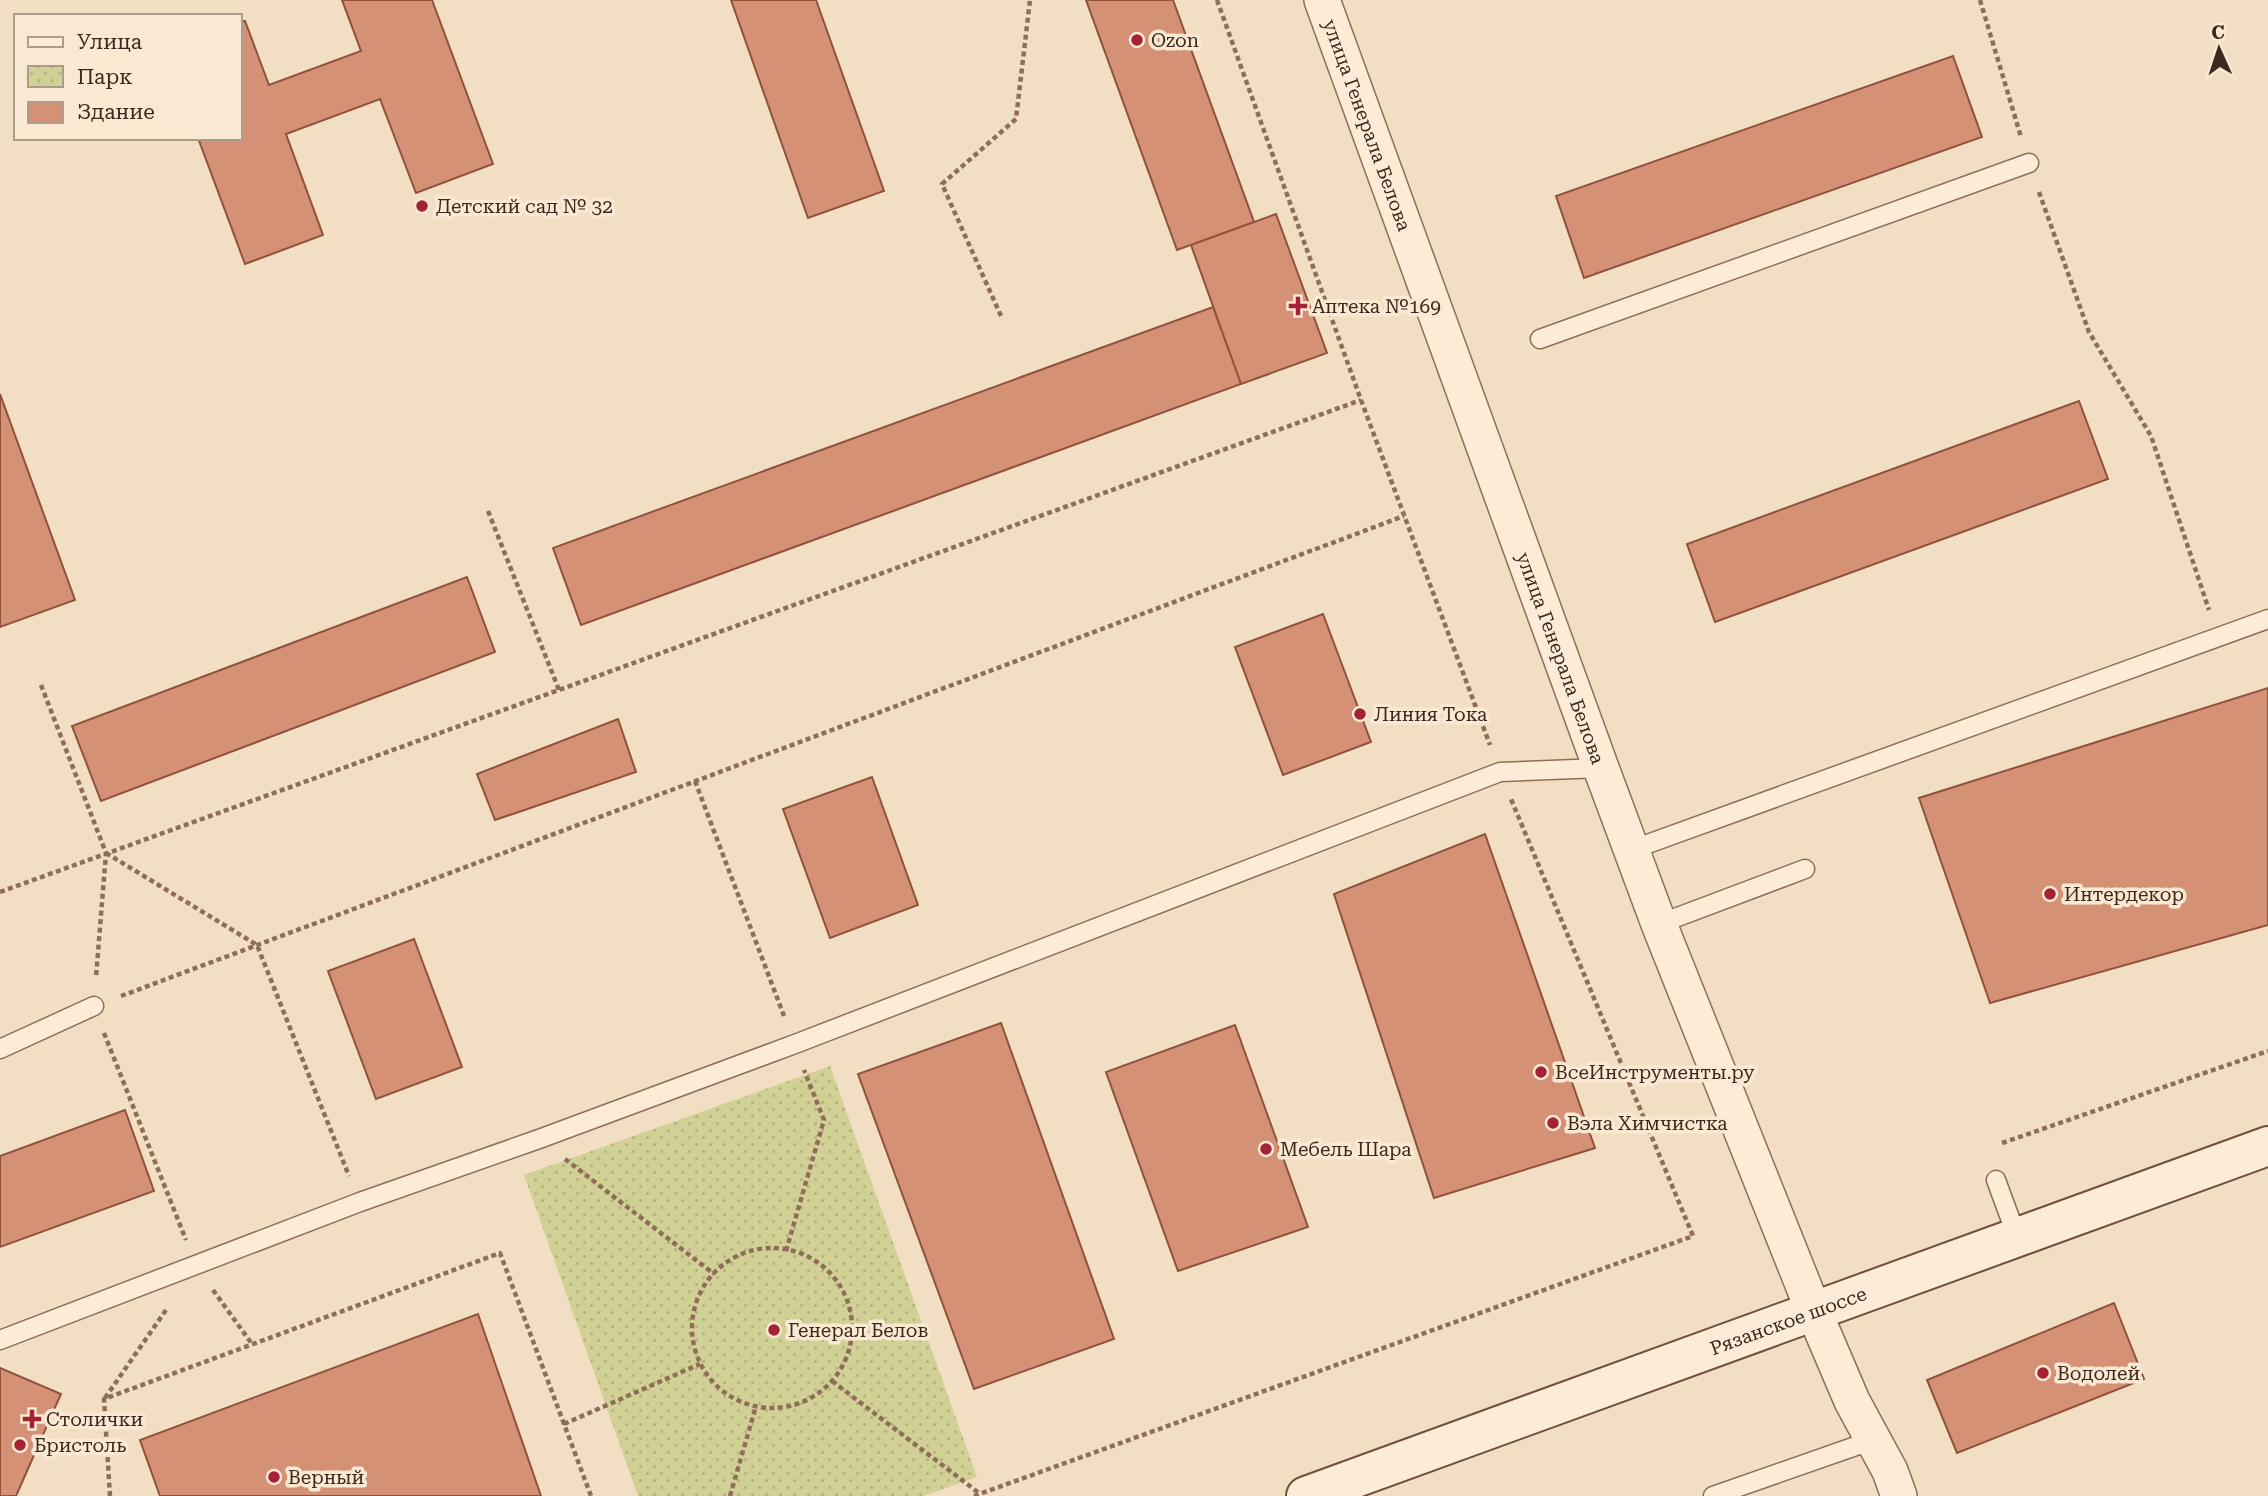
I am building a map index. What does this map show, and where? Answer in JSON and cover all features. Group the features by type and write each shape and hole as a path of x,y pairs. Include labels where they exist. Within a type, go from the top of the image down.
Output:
{"main road":[{"name":"Рязанское шоссе","path":"1306,1496 2268,1146"}],"street":[{"name":"улица Генерала Белова","path":"1322,0 1659,924 1814,1312 1852,1401 1890,1471 1899,1496"}],"lane":[{"path":"1540,339 2029,163"},
{"path":"1631,850 2268,619"},
{"path":"0,1340 360,1202 795,1044 1500,772 1601,768"},
{"path":"1659,924 1805,869"},
{"path":"0,1049 94,1006"},
{"path":"1996,1180 2017,1237"},
{"path":"1713,1496 1872,1440"}],"path":[{"path":"1001,316 942,184 1016,119 1030,0"},
{"path":"832,1381 977,1495 1693,1236 1500,772 1361,400 1217,0"},
{"path":"1980,0 2029,163 2089,332 2151,436 2218,637"},
{"path":"0,892 1361,400"},
{"path":"488,511 558,690"},
{"path":"94,1006 1404,516"},
{"path":"41,685 106,853 94,1006 196,1267 252,1344"},
{"path":"695,781 824,1120 786,1251"},
{"path":"106,853 257,945 360,1202"},
{"path":"2002,1143 2268,1051"},
{"path":"539,1139 714,1274"},
{"path":"763,1249 786,1251 814,1260 830,1273 842,1291 850,1311 852,1332 849,1352 832,1381 808,1400 789,1407 767,1408 747,1404 728,1395 712,1381 700,1364 693,1344 692,1323 696,1302 706,1283 731,1260 763,1249"},
{"path":"104,1399 500,1254 591,1496"},
{"path":"110,1496 104,1399 196,1267"},
{"path":"564,1424 700,1364"},
{"path":"730,1496 756,1406"}],"green space":[{"path":"830,1066 977,1477 924,1496 638,1496 524,1175"}],"building":[{"path":"342,0 432,0 493,164 416,193 380,99 286,134 323,235 245,264 199,140 242,140 242,22 245,21 269,85 361,51"},
{"path":"731,0 816,0 884,191 808,218"},
{"path":"1086,0 1173,0 1254,222 1177,250"},
{"path":"1953,56 1982,137 1584,278 1556,196"},
{"path":"1276,214 1327,353 1241,384 1191,245"},
{"path":"1213,307 1241,384 581,625 553,548"},
{"path":"0,394 75,600 0,627"},
{"path":"2079,401 2108,479 1715,622 1687,544"},
{"path":"467,577 495,652 101,801 72,726"},
{"path":"1323,614 1371,742 1283,775 1235,647"},
{"path":"2268,688 2268,925 1990,1003 1919,798"},
{"path":"618,719 636,772 495,820 477,774"},
{"path":"872,777 918,905 830,938 783,809"},
{"path":"1485,834 1595,1148 1434,1198 1334,894"},
{"path":"414,939 462,1067 376,1099 328,971"},
{"path":"1001,1023 1114,1339 974,1389 858,1074"},
{"path":"1235,1025 1308,1227 1178,1271 1106,1072"},
{"path":"125,1110 154,1191 0,1247 0,1156"},
{"name":"Водолей","path":"2114,1303 2144,1379 1957,1453 1927,1380"},
{"path":"478,1314 541,1496 160,1496 140,1440"},
{"path":"0,1368 61,1394 16,1496 0,1496"}],"place":[{"name":"Ozon","path":"1137,40"},
{"name":"Детский сад № 32","path":"422,206"},
{"name":"Аптека №169","path":"1298,306"},
{"name":"Линия Тока","path":"1360,714"},
{"name":"Интердекор","path":"2050,894"},
{"name":"ВсеИнструменты.ру","path":"1541,1072"},
{"name":"Вэла Химчистка","path":"1553,1123"},
{"name":"Мебель Шара","path":"1266,1149"},
{"name":"Генерал Белов","path":"774,1330"},
{"name":"Водолей","path":"2043,1373"},
{"name":"Столички","path":"32,1419"},
{"name":"Бристоль","path":"20,1445"},
{"name":"Верный","path":"274,1477"}]}
